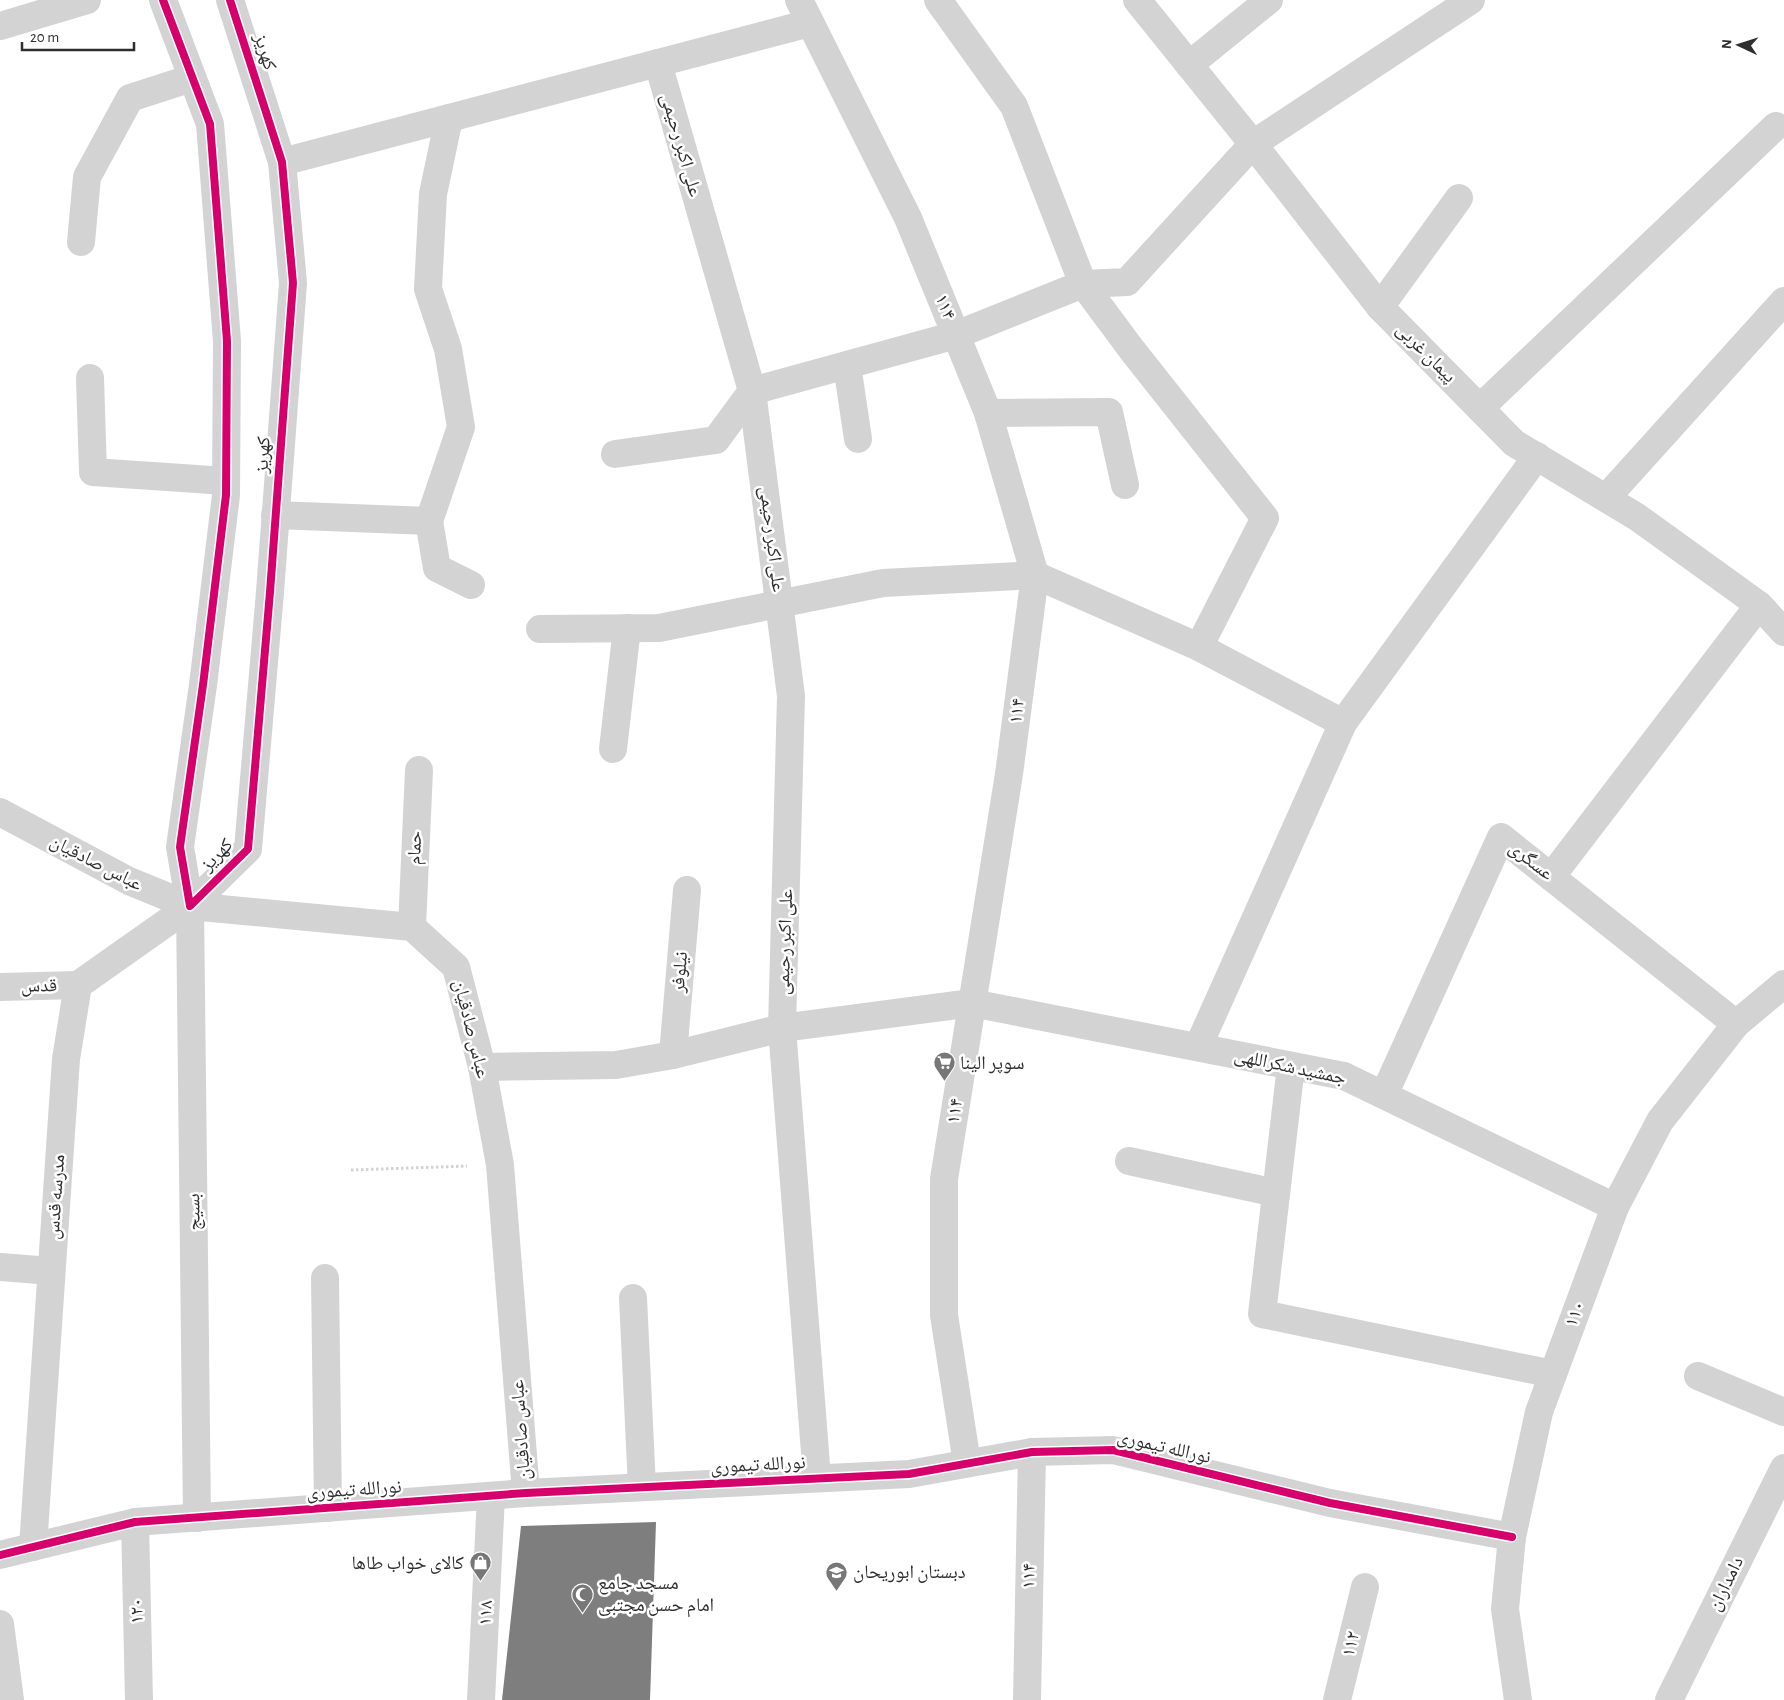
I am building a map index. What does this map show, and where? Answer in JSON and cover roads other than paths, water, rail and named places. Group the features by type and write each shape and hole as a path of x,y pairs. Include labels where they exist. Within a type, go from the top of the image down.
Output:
{"street":[{"path":"0,26 87,0"},
{"name":"کهریز","path":"164,0 210,124 227,341 226,481 203,686 180,847 190,906"},
{"name":"کهریز","path":"190,906 248,850 292,283 282,162 230,0"},
{"path":"938,0 1014,106 1083,284 1132,350 1265,518 1199,647"},
{"name":"پیمان غربی","path":"1137,0 1253,144 1380,307 1514,443 1637,517 1759,605 1784,632"},
{"path":"1189,65 1269,0"},
{"path":"615,454 716,440 752,392 956,335 1083,284 1127,282 1253,144 1471,0"},
{"path":"282,162 658,63 804,11"},
{"name":"۱۱۴","path":"804,11 908,218 988,413 1035,575 1009,774 944,1179 944,1315 967,1463"},
{"name":"علی اکبر رحیمی","path":"658,63 752,392 791,696 782,1028 816,1478"},
{"path":"81,242 87,177 130,98 192,78"},
{"path":"449,118 433,194 428,289 448,349 461,427 428,521 437,568 471,585"},
{"path":"1480,408 1776,126"},
{"path":"1380,307 1459,198"},
{"path":"1606,498 1784,301"},
{"path":"848,365 858,438"},
{"path":"90,378 93,472 226,481"},
{"path":"988,413 1109,412 1125,485"},
{"path":"1198,1047 1343,723 1538,456"},
{"path":"275,515 428,521"},
{"path":"540,629 659,628 780,602 883,583 1035,575 1199,647 1343,723"},
{"path":"1551,877 1759,605"},
{"path":"613,749 627,628"},
{"name":"حمام","path":"412,927 419,770"},
{"name":"عباس صادقیان","path":"0,812 129,881 190,906 412,927 456,967 482,1067 500,1165 526,1494"},
{"name":"عسگری","path":"1384,1095 1501,836 1736,1024"},
{"name":"نیلوفر","path":"673,1055 687,890"},
{"path":"78,985 190,906"},
{"name":"بسیج","path":"190,906 197,1518"},
{"name":"۱۱۰","path":"1518,1700 1505,1608 1512,1536 1540,1412 1614,1207 1660,1121 1736,1024 1784,984"},
{"name":"قدس","path":"0,986 78,985"},
{"name":"مدرسه قدس","path":"33,1547 66,1059 78,985"},
{"name":"جمشید شکراللهی","path":"482,1067 616,1065 673,1055 782,1028 972,1003 1344,1076 1614,1207"},
{"path":"1292,1066 1262,1314 1553,1374"},
{"path":"1129,1162 1276,1193"},
{"path":"0,1267 51,1271"},
{"path":"325,1278 328,1508"},
{"path":"633,1298 642,1487"},
{"path":"1698,1376 1784,1412"},
{"name":"نورالله تیموری","path":"0,1554 135,1522 491,1496 909,1474 1032,1452 1113,1450 1330,1503 1512,1536"},
{"name":"۱۱۴","path":"1027,1700 1032,1452"},
{"name":"دامداران","path":"1669,1700 1784,1468"},
{"name":"۱۱۸","path":"481,1700 491,1496"},
{"name":"۱۲۰","path":"135,1522 139,1700"},
{"name":"۱۱۲","path":"1337,1700 1364,1587"},
{"path":"0,1624 10,1700"}],"place":[{"name":"سوپر الینا","path":"944,1082"},
{"name":"کالای خواب طاها","path":"480,1582"},
{"name":"دبستان ابوریحان","path":"837,1591"},
{"name":"مسجد جامع امام حسن مجتبی","path":"582,1613"}]}
